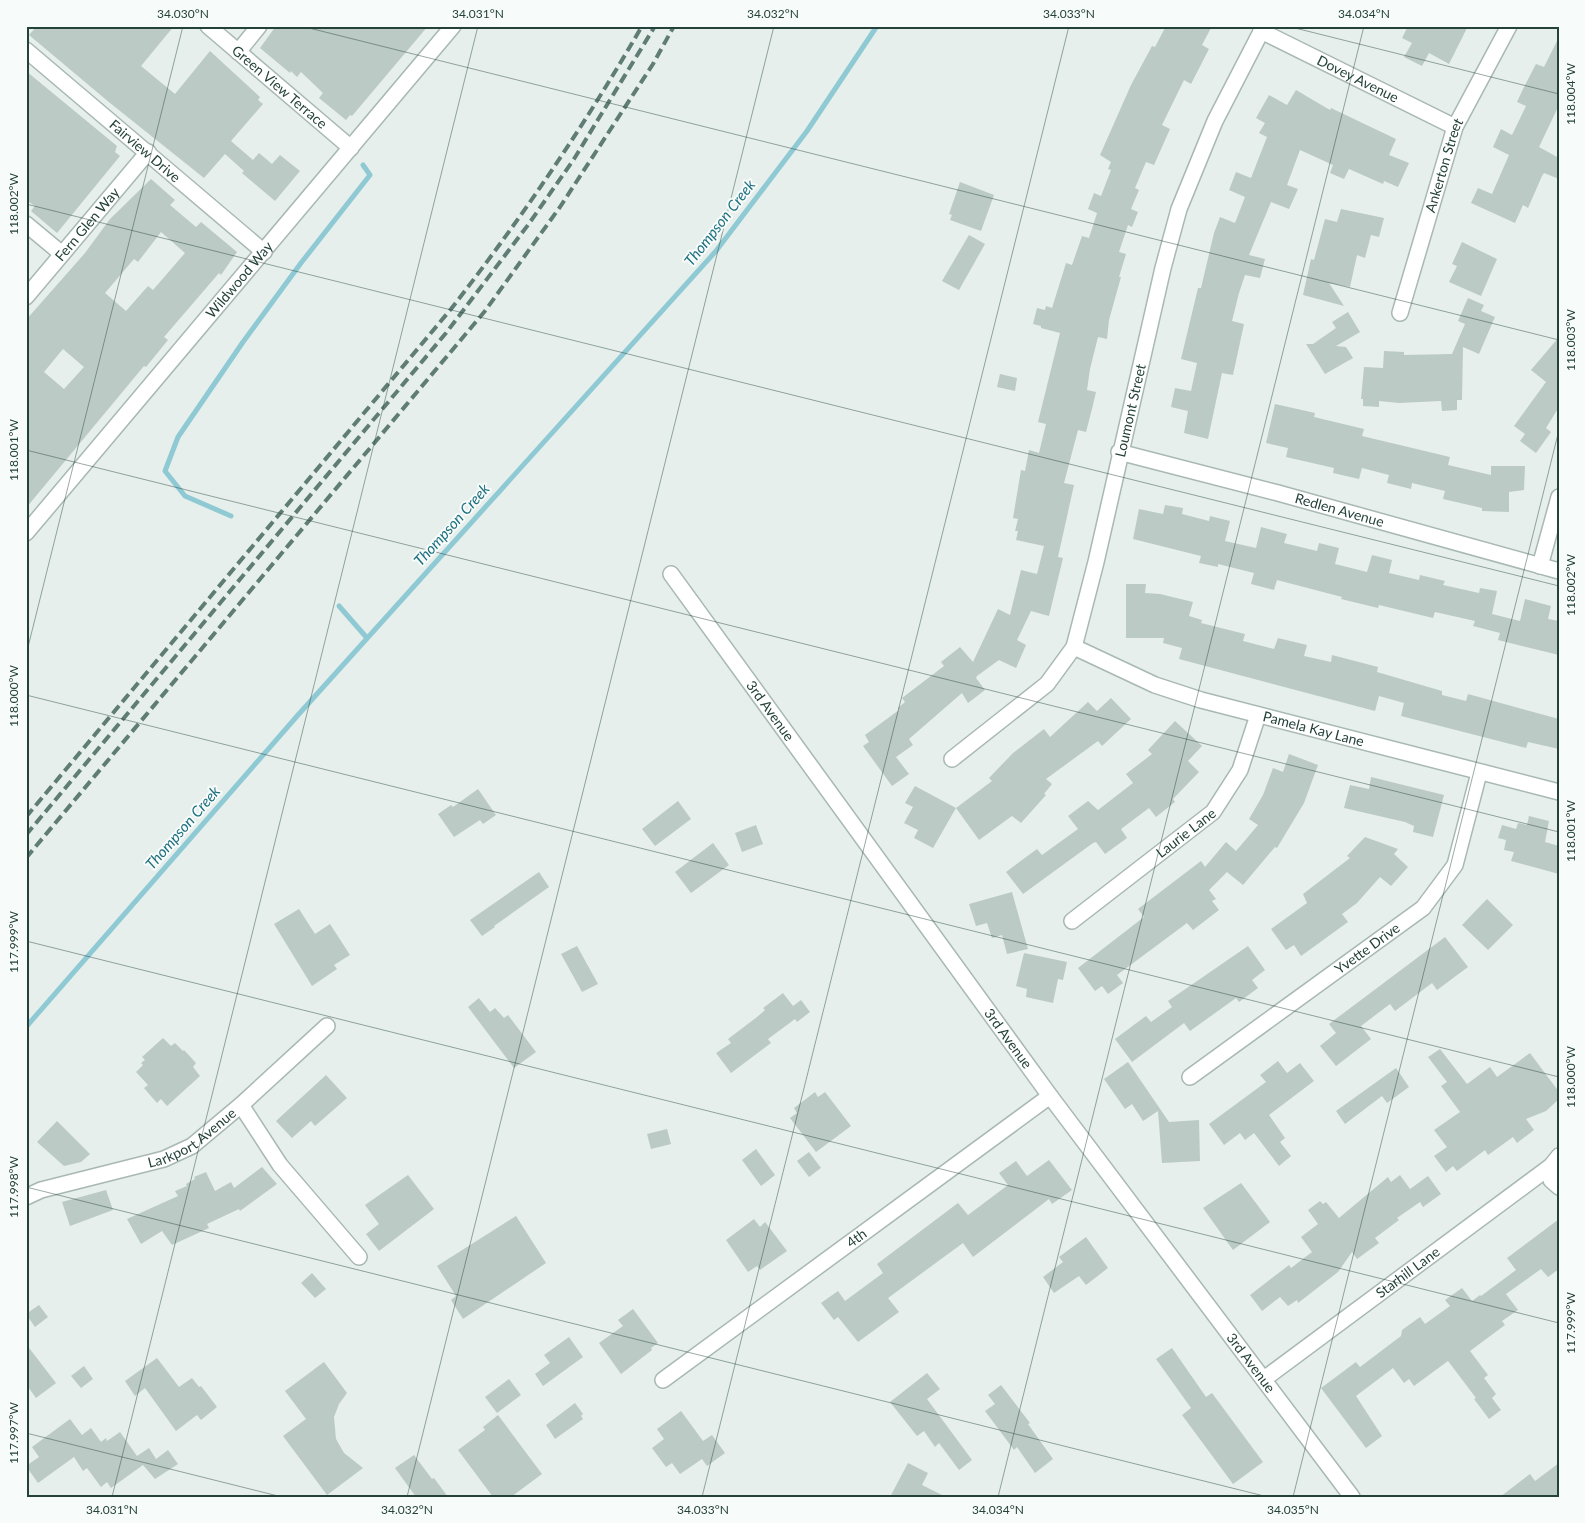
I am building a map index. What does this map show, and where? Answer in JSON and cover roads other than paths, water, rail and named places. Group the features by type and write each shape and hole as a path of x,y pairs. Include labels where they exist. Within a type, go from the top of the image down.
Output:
{"street":[{"name":"Green View Terrace","path":"208,26 351,148"},
{"path":"238,52 259,26"},
{"name":"Wildwood Way","path":"26,533 453,26"},
{"name":"Ankerton Street","path":"1400,313 1455,127 1510,26"},
{"name":"Dovey Avenue","path":"1262,29 1455,127"},
{"name":"Loumont Street","path":"952,759 1047,684 1074,646 1096,562 1119,452 1163,268 1179,209 1215,121 1262,29"},
{"name":"Fairview Drive","path":"26,50 264,252"},
{"name":"Fern Glen Way","path":"26,297 148,152"},
{"path":"26,224 62,254"},
{"name":"Redlen Avenue","path":"1119,452 1278,493 1559,571"},
{"path":"1540,566 1559,497"},
{"name":"3rd Avenue","path":"671,574 1050,1096 1352,1497"},
{"name":"Pamela Kay Lane","path":"1074,646 1155,685 1201,700 1479,773 1559,792"},
{"name":"Laurie Lane","path":"1072,921 1213,812 1240,770 1258,715"},
{"name":"Yvette Drive","path":"1190,1077 1423,908 1455,865 1479,773"},
{"name":"Larkport Avenue","path":"26,1197 41,1190 164,1159 192,1146 241,1105 327,1026"},
{"name":"4th","path":"663,1380 1050,1096"},
{"path":"241,1105 280,1165 359,1257"},
{"name":"Starhill Lane","path":"1264,1379 1555,1161"},
{"name":"Starhill Lane","path":"1555,1161 1551,1180 1559,1187"}],"waterway":[{"name":"Thompson Creek","path":"26,1027 298,715 716,251 807,131 877,26"},
{"path":"231,516 185,496 165,471 178,437 243,342 301,263 370,175 363,165"},
{"path":"339,606 367,638"}],"railway":[{"path":"26,817 451,309 551,171 598,99 642,26"},
{"path":"26,835 446,333 528,225 574,159 655,26"},
{"path":"26,858 485,311 560,207 653,64 674,26"}]}
